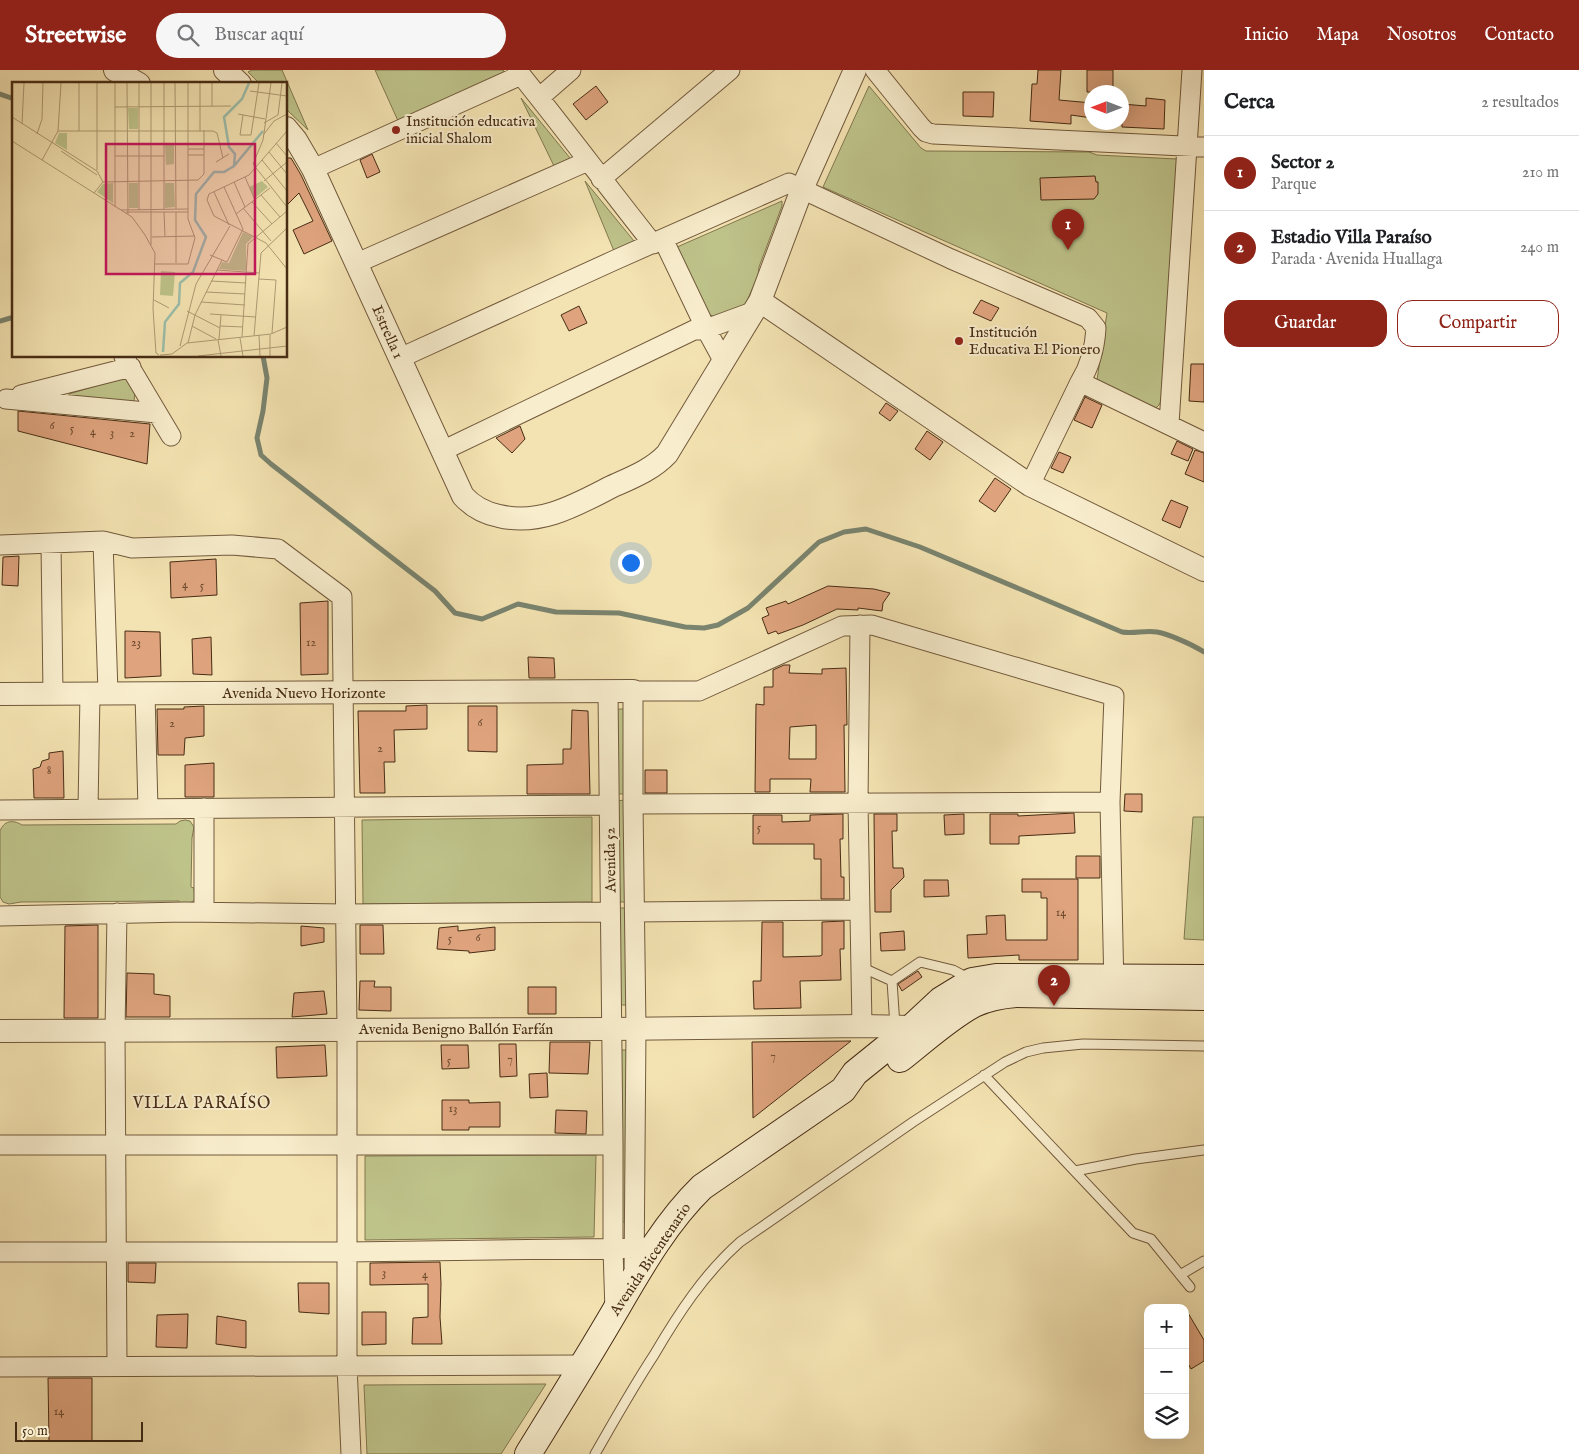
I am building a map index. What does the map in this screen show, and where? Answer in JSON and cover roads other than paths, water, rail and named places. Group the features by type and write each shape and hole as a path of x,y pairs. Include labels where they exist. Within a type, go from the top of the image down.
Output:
{"main road":[{"path":"914,1029 941,1000 972,981 996,977 1204,997"},
{"path":"914,1029 998,996 1204,978"},
{"name":"Avenida Bicentenario","path":"528,1454 615,1312 634,1278 645,1248 702,1187 843,1090 865,1085 914,1029"}],"street":[{"path":"114,70 135,82"},
{"path":"540,97 571,70"},
{"path":"601,179 730,70"},
{"name":"Estrella 1","path":"288,130 313,169 463,496 470,504 487,513 505,518 524,519 556,514 577,505 657,464 667,454 757,306 802,189 855,70"},
{"path":"875,70 921,127 926,132 933,134 1195,147"},
{"path":"1169,424 1195,147 1192,70"},
{"path":"313,169 519,73 540,97 601,179 658,241 724,362"},
{"path":"357,263 588,161"},
{"path":"400,358 789,183 951,259 1088,318 1096,328 1095,341 1086,373 1030,485"},
{"path":"442,451 694,330 706,329 757,306 1030,485 1204,570"},
{"path":"3,400 127,362 171,436"},
{"path":"1080,382 1204,442"},
{"path":"3,400 157,413"},
{"path":"88,809 99,693 103,540"},
{"path":"0,545 103,540 132,548 232,545 278,549 342,597 348,1145 347,1366 351,1454"},
{"path":"51,544 53,694"},
{"path":"0,1252 348,1252 645,1248 636,1029 633,691 699,691 842,626 872,625 1114,696 1110,802 1114,987"},
{"path":"860,626 858,803 862,1026"},
{"name":"Avenida Nuevo Horizonte","path":"0,694 342,694 633,691"},
{"name":"Avenida 52","path":"608,692 615,1312"},
{"path":"145,693 148,809"},
{"path":"633,804 1110,802"},
{"path":"0,810 608,805"},
{"path":"204,808 204,912"},
{"path":"635,912 860,910"},
{"path":"0,916 204,912 346,914 610,912"},
{"path":"116,1366 115,1031 117,913"},
{"name":"Avenida Benigno Ballón Farfán","path":"0,1031 636,1029 862,1026 914,1029"},
{"path":"0,1146 613,1145"},
{"path":"0,1367 582,1365"}],"lane":[{"path":"892,982 920,962 953,970 972,981"},
{"path":"861,967 892,982 914,1029"},
{"path":"595,1454 680,1313 702,1281 726,1254 747,1237 913,1122 1005,1062 1044,1048 1083,1044 1204,1046"},
{"path":"984,1075 1133,1233 1151,1239 1190,1287"},
{"path":"1075,1172 1136,1159 1204,1150"},
{"path":"1180,1275 1204,1261"}],"waterway":[{"path":"0,94 12,98"},
{"path":"0,321 12,318"},
{"path":"263,358 267,378 257,438 261,455 435,591 455,613 482,619 518,604 556,612 619,613 685,627 704,628 718,625 748,608 819,542 844,532 866,529 920,547 1122,632 1162,633 1204,652"}],"place":[{"name":"Institución educativa inicial Shalom","path":"396,130"},
{"name":"Sector 2","path":"1068,250"},
{"name":"Institución Educativa El Pionero","path":"959,341"},
{"name":"Estadio Villa Paraíso","path":"1054,1006"}],"district":[{"name":"VILLA PARAÍSO","path":"202,1102"}]}
